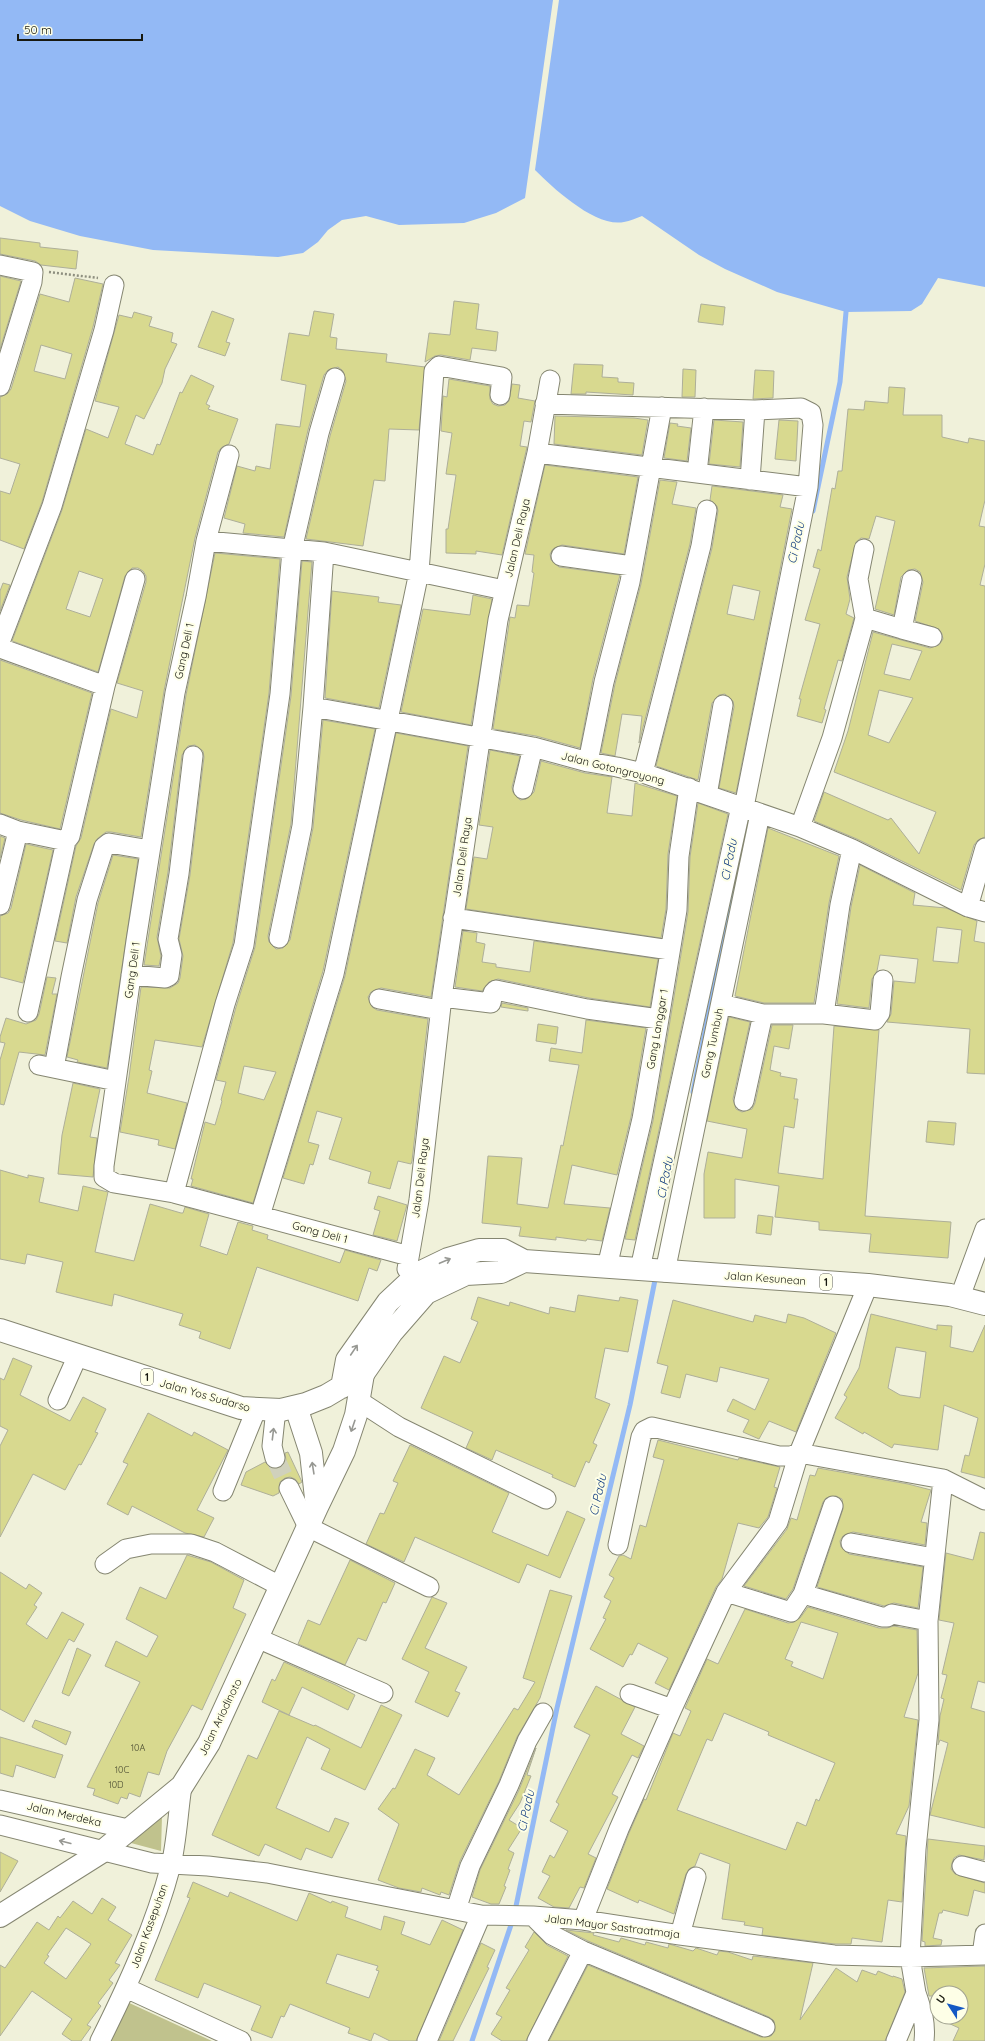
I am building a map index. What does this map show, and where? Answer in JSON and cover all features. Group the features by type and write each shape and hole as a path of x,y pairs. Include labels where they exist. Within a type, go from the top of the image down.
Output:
{"main road":[{"name":"Jalan Yos Sudarso","path":"342,1386 347,1360 388,1302 419,1273 448,1259 479,1250 503,1250 524,1261 600,1266"},
{"name":"Jalan Yos Sudarso","path":"0,1330 241,1408 276,1409 326,1396 363,1374 392,1332 426,1293 466,1274 501,1272 524,1261"},
{"name":"Jalan Kesunean","path":"600,1266 665,1272 868,1285 960,1297 985,1304"},
{"name":"Jalan Ariodinoto","path":"0,1916 103,1851 182,1786 209,1744 280,1586 344,1450 356,1415 363,1374"},
{"path":"276,1409 311,1453 317,1507"}],"street":[{"path":"0,265 33,272 32,282 3,366 0,386"},
{"path":"0,642 52,506 104,330 114,285"},
{"path":"260,1216 334,974 419,572 434,371 439,366 502,377 500,395"},
{"path":"174,1193 225,1004 244,945 280,694 292,550 319,433 335,378"},
{"name":"Jalan Deli Raya","path":"408,1314 405,1285 418,1200 441,1004 480,737 498,620 537,453 550,380"},
{"path":"545,404 755,410 801,408 811,413 812,424 808,487 751,810 640,1270"},
{"path":"588,762 604,682 630,582 649,467 662,407"},
{"path":"697,473 704,408"},
{"path":"750,480 755,410"},
{"path":"537,453 808,487"},
{"name":"Gang Deli 1","path":"229,455 206,541 196,597 175,693 131,975 104,1166 104,1177 114,1183 174,1193 409,1256"},
{"path":"642,774 701,546 707,510"},
{"path":"206,541 324,552 504,590"},
{"path":"800,827 832,738 865,618 858,579 864,549"},
{"path":"279,938 302,826 313,707 324,552"},
{"path":"561,556 632,566"},
{"path":"28,1012 66,841 70,836 105,686 135,579"},
{"path":"902,629 912,580"},
{"path":"865,618 932,637"},
{"path":"0,648 105,686"},
{"path":"707,795 723,705"},
{"name":"Jalan Gotongroyong","path":"313,707 533,747 588,762 617,766 688,788 800,827 852,848 976,909"},
{"path":"523,789 533,747"},
{"path":"131,975 165,978 169,976 172,955 168,939 179,874 193,756"},
{"name":"Gang Langgar 1","path":"600,1266 642,1119 677,910 679,856 688,788"},
{"name":"Gang Tumbuh","path":"665,1272 721,1004 751,810"},
{"path":"0,824 18,831 66,841"},
{"path":"0,905 18,831"},
{"path":"116,1081 46,1067 71,977 87,900 96,869 101,861 105,846 109,844 150,850"},
{"path":"824,1014 840,905 852,848"},
{"path":"976,909 985,848"},
{"path":"453,918 670,950"},
{"path":"721,1004 763,1014 824,1014 875,1020 880,1013 883,980"},
{"path":"379,999 441,1004 491,1003 493,993 496,990 587,1009 659,1019"},
{"path":"744,1101 763,1014"},
{"path":"960,1297 985,1229"},
{"path":"583,1920 619,1830 672,1709 726,1592 778,1522 799,1453 868,1285"},
{"path":"58,1400 78,1355"},
{"path":"359,1401 399,1427 546,1500"},
{"path":"275,1458 272,1446 276,1409"},
{"path":"223,1491 276,1409"},
{"path":"618,1545 641,1437 647,1428 652,1427 779,1456 791,1456 799,1453 943,1479 985,1500"},
{"path":"924,2041 926,2027 924,2014 916,1993 910,1957 916,1849 928,1720 928,1621 943,1479"},
{"path":"289,1488 308,1527 429,1587"},
{"path":"726,1592 791,1612 803,1594 832,1506"},
{"path":"105,1564 126,1549 151,1544 174,1542 191,1544 215,1552 280,1586"},
{"path":"851,1543 934,1558"},
{"path":"803,1594 885,1618 892,1614 928,1621"},
{"path":"257,1638 383,1693"},
{"path":"630,1694 672,1709"},
{"path":"456,1910 470,1866 509,1785 527,1741 543,1713"},
{"name":"Jalan Kasepuhan","path":"100,2041 126,1988 158,1906 171,1864 182,1786"},
{"name":"Jalan Merdeka","path":"0,1800 128,1829"},
{"path":"0,1825 103,1851"},
{"name":"Jalan Mayor Sastraatmaja","path":"103,1851 141,1861 208,1866 267,1873 489,1916 532,1916 583,1920 680,1935 834,1955 910,1957 984,1955"},
{"path":"962,1866 985,1872"},
{"path":"680,1935 696,1877"},
{"path":"427,2041 489,1916"},
{"path":"532,1916 552,1935 583,1951 765,2027"},
{"path":"984,1955 985,1934"},
{"path":"537,2041 583,1951"},
{"path":"126,1988 240,2041"},
{"path":"896,2041 916,1993"}],"path":[{"path":"33,272 56,272 92,277 109,281 114,285"}],"green space":[{"path":"162,1816 161,1851 131,1843"},
{"path":"125,2001 212,2041 107,2041"}],"water":[{"path":"0,0 553,0 525,198 496,213 464,223 399,225 366,216 342,220 328,230 318,242 303,253 278,257 153,250 80,236 30,221 0,206"},
{"path":"559,0 985,0 985,287 938,278 922,304 911,311 846,312 777,292 725,269 699,255 642,216 626,222 613,222 601,219 576,205 553,187 535,170"}],"building":[{"path":"0,238 40,243 40,247 78,251 76,269 41,265 35,261 0,254"},
{"path":"0,276 21,281 0,349"},
{"path":"75,278 103,284 93,327 42,502 24,549 0,540 0,491 10,494 20,464 0,458 0,397 7,394 11,389 40,294 69,302","holes":["41,345 72,354 65,379 34,371"]},
{"path":"454,301 479,304 476,329 498,332 496,351 472,348 470,360 441,355 435,356 425,362 429,333 450,335"},
{"path":"701,304 725,307 723,325 698,322"},
{"path":"212,311 234,319 226,342 230,343 225,356 198,347"},
{"path":"314,311 334,314 330,337 337,338 336,349 387,354 386,362 425,367 419,430 389,429 385,481 374,480 363,546 306,539 330,436 346,381 343,371 338,367 328,370 324,375 308,430 284,537 243,533 245,524 224,518 237,466 255,471 256,466 270,469 276,424 300,427 306,385 281,380 289,333 309,336"},
{"path":"134,312 152,317 149,326 173,333 171,342 177,344 165,369 162,383 144,419 136,415 125,444 153,455 157,444 160,445 180,392 182,393 191,375 214,386 206,404 210,406 208,409 238,419 229,444 222,447 218,452 195,538 164,691 141,837 106,832 97,839 76,897 67,943 55,941 76,846 81,838 111,709 137,718 143,691 117,683 146,582 146,576 143,571 138,568 132,568 125,576 98,672 12,641 62,510 86,429 108,438 119,407 95,401 119,315 132,318","holes":["79,571 103,579 90,617 66,609"]},
{"path":"574,364 603,365 602,377 618,378 618,382 634,383 633,395 586,392 586,394 571,394"},
{"path":"683,369 696,370 695,397 682,397"},
{"path":"755,370 774,371 773,398 753,399"},
{"path":"449,379 490,386 490,399 493,404 498,406 505,405 509,401 512,384 520,385 518,398 535,401 531,422 524,421 520,446 527,447 502,555 476,551 476,554 446,553 446,529 448,529 456,475 446,474 452,433 441,431 443,396 447,397"},
{"path":"889,387 905,388 903,415 942,415 942,437 968,443 969,438 985,441 985,500 979,526 985,527 985,564 980,585 985,586 985,837 978,840 974,845 961,890 857,839 814,821 824,792 888,820 891,818 919,854 936,812 834,772 848,731 873,632 930,648 939,645 943,639 939,629 915,621 923,582 920,572 915,569 908,570 901,577 894,615 875,609 895,521 876,516 869,539 861,538 856,542 847,577 850,599 846,614 854,618 842,661 838,660 824,709 826,710 822,723 797,716 801,699 799,699 820,624 805,620 820,569 813,567 818,549 821,551 832,488 835,489 838,471 842,471 848,409 864,410 865,401 888,403","holes":["892,644 922,651 910,680 884,674","879,690 913,698 889,743 868,735"]},
{"path":"555,416 634,418 648,420 642,455 554,444"},
{"path":"714,420 743,422 740,467 709,464"},
{"path":"779,420 798,421 796,461 775,459"},
{"path":"670,423 678,424 677,426 691,428 687,461 664,458"},
{"path":"545,465 638,477 624,554 562,545 553,549 550,554 551,560 559,567 620,575 593,679 580,748 536,736 493,729 510,617 515,618 517,605 529,606 534,573 532,572 534,555 525,554"},
{"path":"660,480 677,482 672,504 696,508 690,544 639,743 642,716 622,714 615,756 601,753 615,684 641,584"},
{"path":"712,486 783,495 780,507 792,509 736,793 719,788 734,707 733,701 725,694 719,695 712,703 698,780 656,766 712,548 718,511 717,506 710,500","holes":["733,585 760,591 754,620 727,614"]},
{"path":"215,553 280,559 269,693 233,943 202,1047 155,1040 149,1070 152,1071 147,1093 187,1103 175,1149 158,1145 159,1140 120,1132 141,987 170,988 178,983 180,978 183,956 179,939 190,875 204,757 203,751 195,745 188,746 182,755 168,872 157,937 161,956 159,966 144,965 186,695"},
{"path":"302,561 312,562 291,824 268,936 269,942 276,949 283,948 290,940 313,828 323,720 375,729 323,971 253,1203 191,1186 193,1179 191,1179 205,1122 215,1125 222,1101 226,1082 216,1080 236,1007 255,947 291,696","holes":["244,1066 276,1072 264,1100 238,1093"]},
{"path":"3,583 10,585 0,611 0,591"},
{"path":"332,591 379,597 378,602 401,605 379,708 325,698"},
{"path":"473,595 492,599 471,725 401,712 423,609 470,615"},
{"path":"0,660 92,693 60,829 21,820 0,813"},
{"path":"396,733 468,746 431,997 381,988 371,992 368,997 372,1007 377,1010 428,1019 412,1161 411,1164 398,1161 390,1189 368,1183 371,1172 329,1159 342,1118 317,1111 308,1142 319,1145 313,1165 310,1164 304,1184 283,1178 345,976"},
{"path":"490,750 520,756 512,787 513,792 520,800 526,799 534,792 541,761 585,773 612,777 607,813 632,816 635,783 677,796 668,854 666,909 661,938 466,909 474,857 487,859 493,827 479,825"},
{"path":"698,803 728,814 635,1240 625,1239 653,1121 670,1021 688,912 690,857"},
{"path":"768,828 839,856 829,903 814,1003 764,1003 735,996"},
{"path":"0,836 5,838 0,858"},
{"path":"26,844 53,850 23,983 0,977 0,916 8,913 11,908"},
{"path":"113,855 138,859 107,1068 77,1062 78,1060 67,1057 98,903"},
{"path":"860,865 915,893 913,905 946,908 977,921 974,941 985,943 985,1074 967,1073 970,1029 887,1022 891,1014 894,981 915,983 918,959 880,955 877,971 872,979 869,1008 837,1004 851,907","holes":["937,927 962,930 958,963 933,961"]},
{"path":"463,931 477,933 476,942 485,944 482,962 496,964 496,967 530,972 534,941 658,959 650,1007 589,998 498,979 489,982 482,991 455,987"},
{"path":"47,977 56,978 52,994 57,994 45,1055 19,1052 4,1105 0,1104 0,1060 5,1043 0,1042 0,1037 6,1018 26,1024 36,1020 39,1014"},
{"path":"502,1003 528,1008 528,1011 501,1007"},
{"path":"729,1017 750,1022 733,1099 736,1109 742,1112 752,1109 755,1103 772,1025 793,1025 789,1049 774,1046 770,1070 781,1073 780,1076 797,1079 794,1099 798,1099 794,1128 784,1126 778,1173 823,1179 834,1026 879,1030 865,1216 951,1222 948,1258 869,1252 871,1234 819,1230 819,1222 775,1217 779,1186 735,1179 735,1218 704,1218 704,1174 708,1152 742,1158 747,1129 707,1121"},
{"path":"586,1020 646,1028 631,1117 617,1175 572,1165 564,1204 610,1208 602,1241 587,1239 586,1241 556,1237 556,1240 519,1236 521,1227 482,1223 488,1156 522,1158 517,1204 548,1208 561,1145 563,1146 579,1065 549,1061 551,1048 582,1053"},
{"path":"538,1024 558,1027 556,1044 536,1041"},
{"path":"73,1083 100,1089 90,1137 97,1138 93,1177 58,1174 62,1135"},
{"path":"928,1121 956,1123 954,1145 926,1142"},
{"path":"0,1170 28,1178 28,1175 44,1178 39,1202 78,1211 83,1186 108,1192 95,1252 134,1261 150,1204 181,1213 183,1213 185,1207 209,1214 200,1246 227,1255 238,1222 253,1226 252,1230 268,1235 267,1239 340,1263 345,1250 381,1260 377,1271 369,1268 358,1301 257,1267 230,1349 199,1338 201,1332 179,1325 183,1314 114,1294 112,1306 56,1292 63,1262 27,1254 25,1264 0,1259"},
{"path":"378,1196 407,1205 397,1241 373,1235 380,1211 374,1209"},
{"path":"758,1215 773,1217 771,1235 756,1233"},
{"path":"578,1295 619,1301 620,1297 638,1300 628,1352 605,1348 595,1398 610,1404 593,1443 597,1445 589,1463 586,1461 575,1487 552,1477 553,1475 496,1450 492,1460 466,1448 473,1432 421,1408 444,1356 460,1363 478,1322 471,1319 478,1297 509,1306 510,1302 549,1314 550,1307 575,1312"},
{"path":"673,1300 753,1322 755,1315 786,1323 788,1314 804,1318 836,1333 796,1432 769,1421 759,1439 743,1432 749,1420 727,1411 733,1399 755,1410 769,1379 720,1367 717,1382 686,1374 680,1398 661,1393 668,1366 657,1363"},
{"path":"871,1314 937,1330 937,1325 952,1326 950,1347 973,1352 985,1325 985,1478 961,1472 965,1455 969,1456 978,1418 944,1405 938,1450 894,1444 892,1448 835,1418 847,1397 844,1395 859,1368","holes":["896,1347 926,1352 920,1398 900,1395 888,1388"]},
{"path":"13,1358 32,1366 20,1395 70,1421 83,1397 106,1409 95,1432 98,1433 81,1465 79,1464 65,1490 33,1474 0,1537 0,1446 8,1430 0,1426 0,1378 4,1380"},
{"path":"148,1413 192,1436 194,1432 228,1450 197,1510 214,1518 204,1537 185,1533 132,1506 128,1515 107,1504 128,1464 123,1462"},
{"path":"658,1440 738,1460 739,1458 780,1467 774,1487 777,1488 768,1517 759,1528 738,1523 722,1579 716,1587 669,1690 655,1683 668,1658 638,1643 632,1655 630,1654 623,1667 590,1649 606,1619 603,1618 611,1601 604,1597 614,1578 609,1575 619,1556 623,1555 631,1559 640,1525 646,1527 664,1460 653,1457"},
{"path":"410,1445 509,1493 492,1532 548,1556 567,1511 585,1519 560,1578 527,1564 519,1583 415,1537 404,1562 366,1544 380,1513 384,1514 398,1483 393,1481"},
{"path":"288,1452 302,1482 299,1484 295,1479 290,1477 285,1478 280,1482 279,1493 273,1496 241,1485 246,1472 265,1462 272,1469 282,1466 286,1461 285,1453"},
{"path":"818,1468 908,1484 931,1490 921,1522 927,1523 925,1545 853,1532 843,1536 840,1541 841,1547 849,1554 923,1567 918,1608 894,1603 884,1606 817,1587 843,1509 842,1499 836,1496 826,1498 823,1502 793,1589 786,1599 744,1586 787,1529 791,1518 797,1520 810,1475 815,1476"},
{"path":"980,1532 985,1533 985,1683 978,1681 971,1708 985,1712 985,1828 930,1815 948,1743 940,1740 938,1745 940,1716 944,1699 941,1698 947,1675 942,1674 954,1623 939,1620 946,1553 973,1560"},
{"path":"187,1555 211,1562 244,1580 233,1608 246,1614 202,1710 192,1705 167,1751 159,1775 148,1772 140,1797 129,1793 127,1799 121,1797 118,1804 93,1795 95,1789 87,1787 140,1682 105,1666 116,1641 147,1657 158,1636 126,1619 140,1587 166,1599"},
{"path":"350,1560 395,1583 386,1603 383,1602 366,1641 358,1638 345,1665 298,1644 308,1620 320,1625"},
{"path":"0,1572 26,1589 29,1584 42,1593 34,1605 37,1607 26,1624 47,1639 62,1612 84,1624 74,1642 69,1639 24,1722 0,1709"},
{"path":"550,1590 572,1596 540,1698 517,1737 499,1781 460,1861 449,1895 441,1892 440,1895 422,1888 421,1892 399,1888 378,1880 399,1824 378,1809 393,1788 395,1789 415,1749 435,1758 427,1775 459,1795 514,1708 518,1710 535,1682 523,1678"},
{"path":"432,1597 447,1603 425,1648 467,1667 455,1691 460,1693 448,1717 415,1702 429,1672 402,1659"},
{"path":"808,1607 879,1628 894,1626 917,1630 918,1673 904,1717 918,1720 909,1806 896,1834 906,1836 902,1902 888,1900 882,1942 852,1938 851,1944 835,1944 762,1935 763,1928 744,1925 745,1922 722,1919 730,1864 700,1853 695,1866 689,1869 686,1874 674,1914 639,1900 638,1903 607,1889 629,1833 644,1799 646,1800 673,1733 680,1736 691,1711 685,1708 707,1659 718,1664 745,1609 788,1623 794,1622 800,1618","holes":["801,1622 838,1633 823,1679 791,1666 793,1662 785,1659","724,1713 769,1732 768,1735 835,1763 819,1801 816,1799 806,1826 797,1822 786,1850 677,1810 707,1739 712,1741"]},
{"path":"77,1648 91,1655 69,1696 62,1693"},
{"path":"284,1662 355,1695 348,1710 302,1687 289,1715 262,1702 272,1679 275,1681"},
{"path":"596,1686 635,1707 621,1734 644,1746 638,1758 632,1755 612,1794 618,1797 588,1854 596,1858 584,1888 580,1887 569,1908 554,1907 538,1898 550,1876 542,1872 550,1855 554,1858 568,1831 550,1821 559,1804 556,1802 590,1735 574,1727"},
{"path":"381,1705 402,1715 365,1790 321,1769 330,1749 307,1737 276,1808 329,1832 335,1818 349,1823 332,1858 306,1848 301,1860 265,1844 259,1856 212,1835 248,1755 257,1759 279,1711 314,1726 315,1725 361,1748"},
{"path":"35,1720 71,1732 66,1745 32,1727"},
{"path":"0,1737 63,1755 55,1778 16,1765 13,1777 0,1773"},
{"path":"536,1748 527,1775 531,1776 520,1803 509,1820 522,1828 508,1850 514,1853 504,1886 506,1887 499,1904 491,1904 472,1897 480,1870 519,1790"},
{"path":"928,1839 985,1846 984,1860 959,1855 954,1858 951,1869 955,1874 985,1883 985,1893 974,1890 968,1916 943,1910 942,1913 939,1913 933,1938 942,1940 941,1945 925,1946 925,1942 922,1941"},
{"path":"0,1852 18,1861 0,1892"},
{"path":"193,1882 228,1897 230,1892 297,1921 309,1893 331,1903 332,1901 348,1907 345,1917 381,1930 384,1916 405,1922 401,1934 430,1945 442,1920 463,1930 416,2041 390,2041 374,2033 371,2041 348,2033 350,2028 290,2004 284,2017 281,2016 272,2038 251,2030 261,2006 204,1983 198,1998 155,1980 190,1898 187,1897","holes":["337,1954 378,1966 376,1970 379,1971 369,1998 326,1983"]},
{"path":"102,1898 116,1907 108,1920 132,1935 115,1963 120,1965 109,1980 113,1983 98,2003 101,2006 87,2025 91,2027 81,2041 72,2041 62,2034 72,2019 32,1991 0,2036 0,1965 5,1968 37,1922 49,1930 58,1916 60,1918 73,1901 92,1914","holes":["66,1928 91,1944 66,1979 44,1963 49,1956 47,1955"]},
{"path":"566,1930 594,1933 593,1935 619,1942 621,1938 645,1945 646,1942 668,1948 669,1944 693,1951 696,1948 717,1955 719,1951 728,1952 752,1960 753,1956 813,1963 800,2020 836,1968 857,1982 862,1970 876,1975 878,1971 902,1979 905,1992 885,2041 549,2041 588,1965 761,2037 771,2036 775,2031 774,2021 769,2017 588,1941"},
{"path":"534,1932 547,1945 568,1956 526,2041 502,2041 491,2034 502,2017 496,2014 510,1990 506,1988 529,1950 525,1947"},
{"path":"481,1943 495,1950 487,1967 489,1968 453,2041 439,2041"},
{"path":"985,1966 985,2041 953,2041 959,2028 952,2025 969,2025 969,1985 929,1985 929,1996 924,1968"}],"waterway":[{"name":"Ci Padu","path":"813,511 840,382 846,312"},
{"name":"Ci Padu","path":"693,1092 744,835"},
{"name":"Ci Padu","path":"515,1911 557,1708 630,1405 656,1275"},
{"name":"Ci Padu","path":"472,2041 513,1919"}],"tunnel":[{"path":"275,1458 289,1488"}]}
